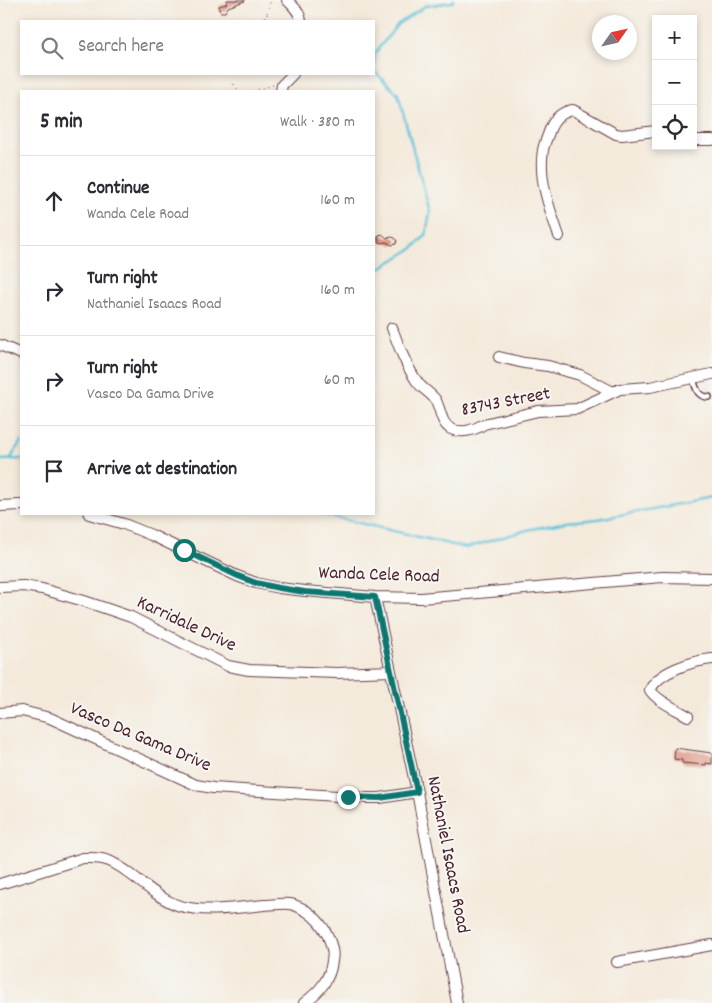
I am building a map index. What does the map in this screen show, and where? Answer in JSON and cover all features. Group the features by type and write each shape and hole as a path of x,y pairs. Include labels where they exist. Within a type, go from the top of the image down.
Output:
{"street":[{"path":"287,0 297,10 301,20"},
{"path":"279,87 292,75"},
{"path":"560,236 547,202 542,172 543,150 554,119 566,111 573,110 616,134 622,135 652,131"},
{"path":"697,140 712,140"},
{"name":"83743 Street","path":"392,328 401,354 412,373 423,388 433,397 445,423 452,429 466,431 477,429 484,424 538,411 578,409 612,392 650,387 712,374"},
{"path":"0,344 20,354"},
{"path":"500,357 548,366 580,375 612,392"},
{"path":"0,506 20,505"},
{"name":"Wanda Cele Road","path":"92,515 151,534 256,583 305,592 421,598 662,578 712,578"},
{"path":"130,515 130,526"},
{"name":"Karridale Drive","path":"0,587 23,586 42,589 131,617 228,666 249,670 337,673 391,672"},
{"name":"Nathaniel Isaacs Road","path":"375,597 417,792 457,1003"},
{"path":"688,716 657,698 650,690 657,681 671,671 699,660 712,659"},
{"name":"Vasco Da Gama Drive","path":"0,713 22,711 50,718 196,784 212,788 368,798 417,792"},
{"path":"0,884 83,858 94,858 107,860 120,866 164,899 185,907 208,910 274,904 293,905 308,913 320,923 329,936 333,952 327,981 317,993 304,1003"},
{"path":"616,962 712,945"}],"lane":[{"path":"693,378 698,393 703,397 708,397"}],"path":[{"path":"262,20 267,13 271,0"},
{"path":"267,13 268,20"},
{"path":"234,75 234,86 238,90"},
{"path":"260,90 279,87"}],"building":[{"path":"227,0 245,1 228,7 225,12 221,12 219,6 226,4"},
{"path":"382,234 387,238 395,238 396,244 379,242 379,235"},
{"path":"675,748 712,753 712,764 682,763 682,760 674,759"}],"waterway":[{"path":"375,53 398,24 425,6 452,2 454,0"},
{"path":"375,72 398,94 430,212 426,235 413,248 375,271"},
{"path":"10,460 20,443"},
{"path":"0,460 20,459"},
{"path":"325,515 466,548 527,530 566,522 598,519 712,498"}],"route":[{"path":"184,550 256,583 305,592 375,597 417,792 380,798 348,797"}]}
